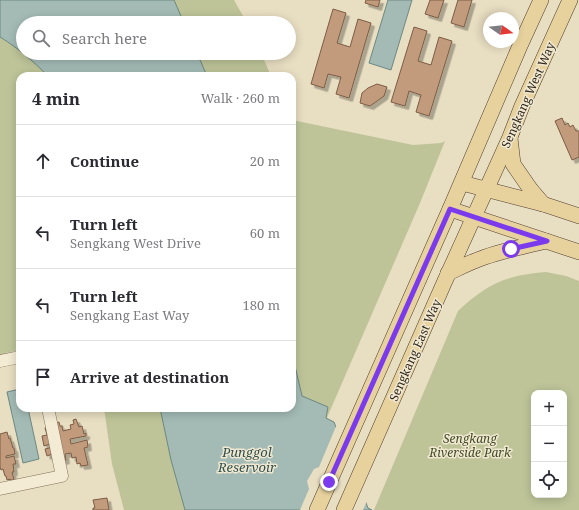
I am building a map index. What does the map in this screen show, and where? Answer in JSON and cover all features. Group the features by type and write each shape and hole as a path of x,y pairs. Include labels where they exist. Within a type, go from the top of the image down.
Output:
{"main road":[{"path":"316,510 462,183 541,0"},
{"name":"Sengkang West Way","path":"486,190 570,0"},
{"path":"510,137 513,164 543,204"},
{"path":"462,183 543,204 579,216"},
{"name":"Sengkang East Way","path":"344,510 486,190"},
{"path":"450,209 473,218 579,252"},
{"path":"446,278 469,263 511,249 547,241"}],"lane":[{"path":"0,361 16,358"},
{"path":"0,489 62,476 49,412"}],"green space":[{"path":"0,0 234,0 243,16 16,16 16,60 264,60 269,72 16,72 16,351 0,354"},
{"path":"296,121 413,145 441,143 445,141 420,203 287,510 124,510 112,464 105,412 296,412"},
{"name":"Sengkang Riverside Park","path":"546,272 566,276 579,281 579,510 374,510 458,311 478,294 498,282 520,276"}],"water":[{"path":"0,0 174,0 181,16 16,16 16,48 0,37"},
{"path":"388,0 412,0 391,70 369,63"},
{"path":"31,60 200,60 205,72 44,72"},
{"name":"Punggol Reservoir","path":"296,370 302,396 328,407 326,418 334,422 368,508 372,510 185,510 171,460 161,412 296,412"},
{"path":"16,390 16,412 29,412 39,459 23,463 7,392"}],"pier":[{"path":"337,424 367,501 363,510 300,510 309,489 307,481 314,469 319,467"}],"building":[{"path":"366,0 380,0 378,7 365,3"},
{"path":"430,0 444,0 438,18 425,14"},
{"path":"458,0 472,0 464,27 451,23"},
{"path":"333,9 346,13 337,43 350,47 358,19 371,23 349,98 336,94 341,77 328,74 324,88 311,84"},
{"path":"414,27 427,31 418,61 431,65 439,37 452,41 429,116 416,112 421,95 409,91 405,106 391,102"},
{"path":"377,84 387,87 384,96 370,106 360,103 362,93 368,88"},
{"path":"562,118 565,125 568,123 570,127 573,125 576,131 579,131 579,157 572,160 555,121"},
{"path":"76,419 79,427 82,426 86,436 70,439 71,444 87,440 88,447 84,448 88,465 81,466 80,463 77,464 76,457 72,458 71,453 65,454 66,460 63,461 52,454 47,456 45,449 61,445 60,441 44,446 42,436 47,435 45,428 59,422 63,431 71,429 70,425 74,424 73,420"},
{"path":"7,432 15,454 6,456 6,458 14,456 16,464 13,464 14,472 12,472 14,480 7,480 3,469 1,470 0,467 0,434"},
{"path":"107,498 109,510 93,510 93,508 95,508 93,500"}],"route":[{"path":"329,482 450,209 473,218 547,241 511,249"}]}
